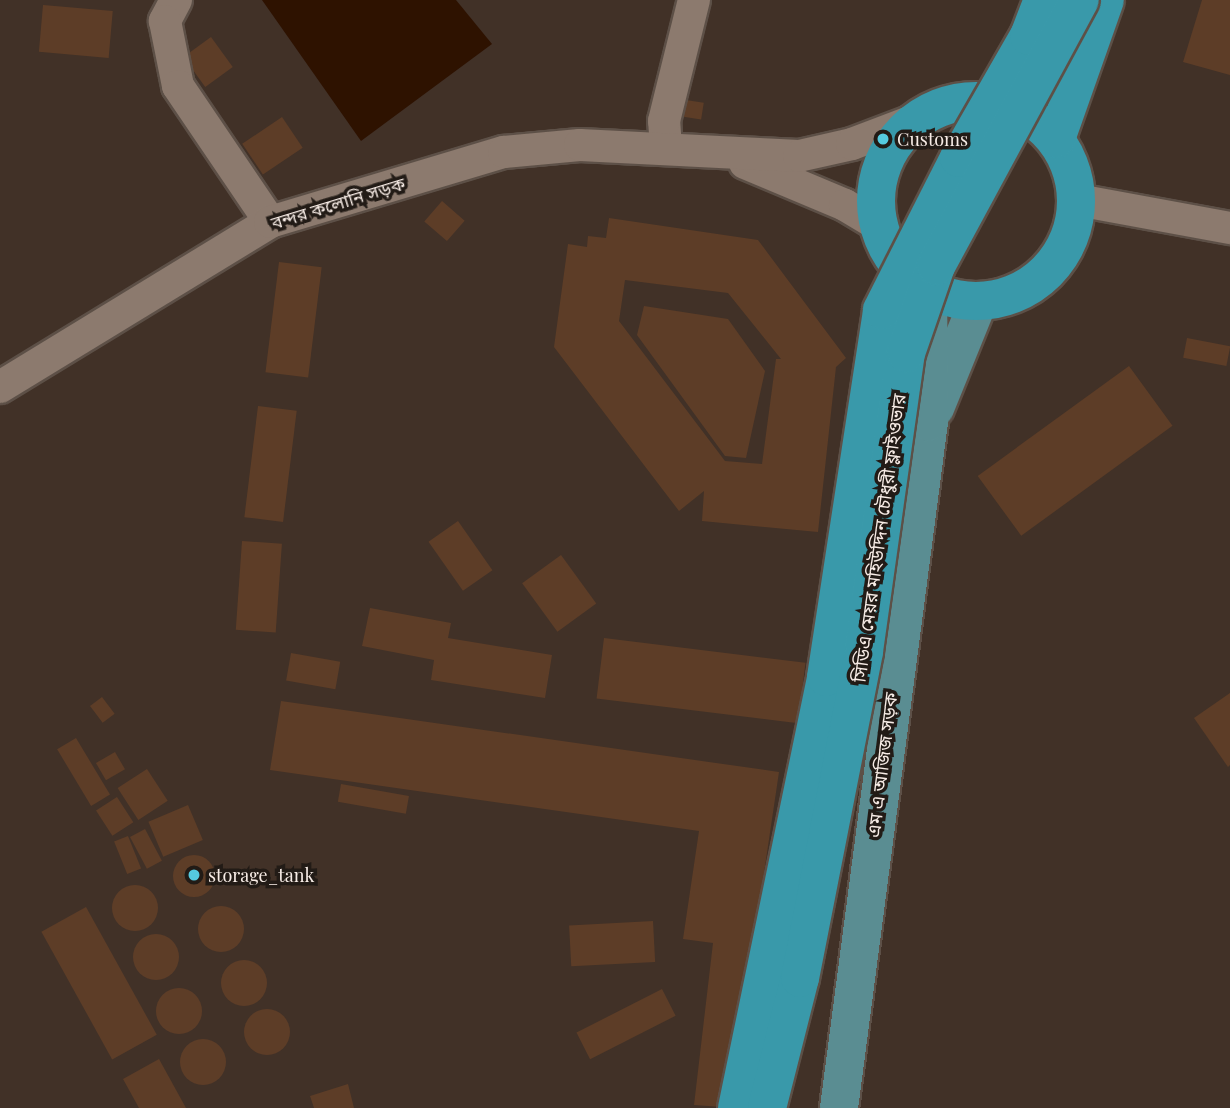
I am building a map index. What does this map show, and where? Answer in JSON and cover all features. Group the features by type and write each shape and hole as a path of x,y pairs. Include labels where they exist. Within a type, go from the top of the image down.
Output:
{"highway":[{"path":"973,100 1045,0"},
{"path":"737,1108 826,677 882,310 959,158 1029,36 1045,0"},
{"name":"সিডিএ মেয়র মহিউদ্দিন চৌধুরী ফ্লাইওভার","path":"767,1108 800,978 864,651 906,353 936,266 1080,0"},
{"path":"1056,139 1105,0"},
{"path":"973,100 1003,104 1023,113 1056,139 1071,168 1077,200 1072,231 1058,259 1044,274 1009,297 978,302 928,290 904,274 887,251 877,224 875,186 889,149 915,120 942,106 973,100"}],"main road":[{"name":"এম এ আজিজ সড়ক","path":"839,1108 929,422 928,290"},
{"name":"এম এ আজিজ সড়ক","path":"929,422 978,302"}],"street":[{"path":"176,0 165,21 178,86 270,222"},
{"path":"666,148 664,121 694,0"},
{"name":"বন্দর কলোনি সড়ক","path":"0,387 270,222 504,152 580,145 666,148 717,155 799,156 852,145 915,120"},
{"name":"বন্দর কলোনি সড়ক","path":"717,155 765,169 877,224"},
{"path":"1077,200 1230,228"}],"shaded area":[{"path":"262,0 456,0 492,44 361,141"}],"building":[{"path":"1202,0 1230,0 1230,75 1183,62"},
{"path":"43,5 113,11 109,58 39,52"},
{"path":"211,37 233,67 205,87 183,57"},
{"path":"686,100 704,103 701,120 683,117"},
{"path":"282,117 303,148 263,175 242,144"},
{"path":"442,201 465,221 447,241 424,221"},
{"path":"609,218 758,240 846,358 836,367 818,532 702,521 704,491 679,511 554,347 568,244 587,247 588,236 606,238","holes":["625,280 728,293 781,359 776,359 762,464 725,461 619,321"]},
{"path":"279,262 322,267 308,377 265,372"},
{"path":"644,306 728,319 765,371 746,458 725,456 637,335"},
{"path":"1187,338 1230,346 1226,366 1183,358"},
{"path":"1129,366 1172,426 1021,536 978,476"},
{"path":"258,406 297,411 283,522 244,517"},
{"path":"458,521 492,570 463,591 429,542"},
{"path":"242,541 282,544 276,633 236,630"},
{"path":"561,555 596,604 557,632 522,583"},
{"path":"370,608 451,623 448,638 552,655 545,698 431,680 434,660 362,646"},
{"path":"604,638 805,663 798,723 597,699"},
{"path":"291,653 340,662 335,689 286,681"},
{"path":"1230,693 1230,765 1228,767 1194,718"},
{"path":"102,697 115,714 103,723 90,706"},
{"path":"281,701 779,772 753,947 736,1108 694,1105 713,943 683,939 699,831 270,770"},
{"path":"76,738 110,795 91,806 57,749"},
{"path":"115,752 125,769 106,780 96,763"},
{"path":"147,769 168,801 138,820 118,788"},
{"path":"341,784 409,796 406,814 338,802"},
{"path":"117,797 133,822 112,836 96,811"},
{"path":"188,805 203,840 163,857 148,822"},
{"path":"145,829 162,861 147,869 130,837"},
{"path":"128,836 141,868 127,874 114,842"},
{"name":"storage_tank","path":"194,855 209,861 215,876 209,891 194,897 179,891 173,876 179,861"},
{"path":"135,885 151,892 158,908 151,924 135,931 119,924 112,908 119,892"},
{"path":"221,906 237,913 244,929 237,945 221,952 205,945 198,929 205,913"},
{"path":"86,907 157,1035 112,1059 41,932"},
{"path":"653,921 655,962 571,966 569,925"},
{"path":"156,934 172,941 179,957 172,973 156,980 140,973 133,957 140,941"},
{"path":"244,960 260,967 267,983 260,999 244,1006 228,999 221,983 228,967"},
{"path":"179,988 195,995 202,1011 195,1027 179,1034 163,1027 156,1011 163,995"},
{"path":"662,989 676,1016 590,1059 576,1033"},
{"path":"267,1009 283,1016 290,1032 283,1048 267,1055 251,1048 244,1032 251,1016"},
{"path":"203,1039 219,1046 226,1062 219,1078 203,1085 187,1078 180,1062 187,1046"},
{"path":"159,1059 186,1108 139,1108 123,1079"},
{"path":"348,1084 354,1108 314,1108 310,1096"}],"place":[{"name":"Customs","path":"883,139"},
{"name":"storage_tank","path":"194,875"}]}
